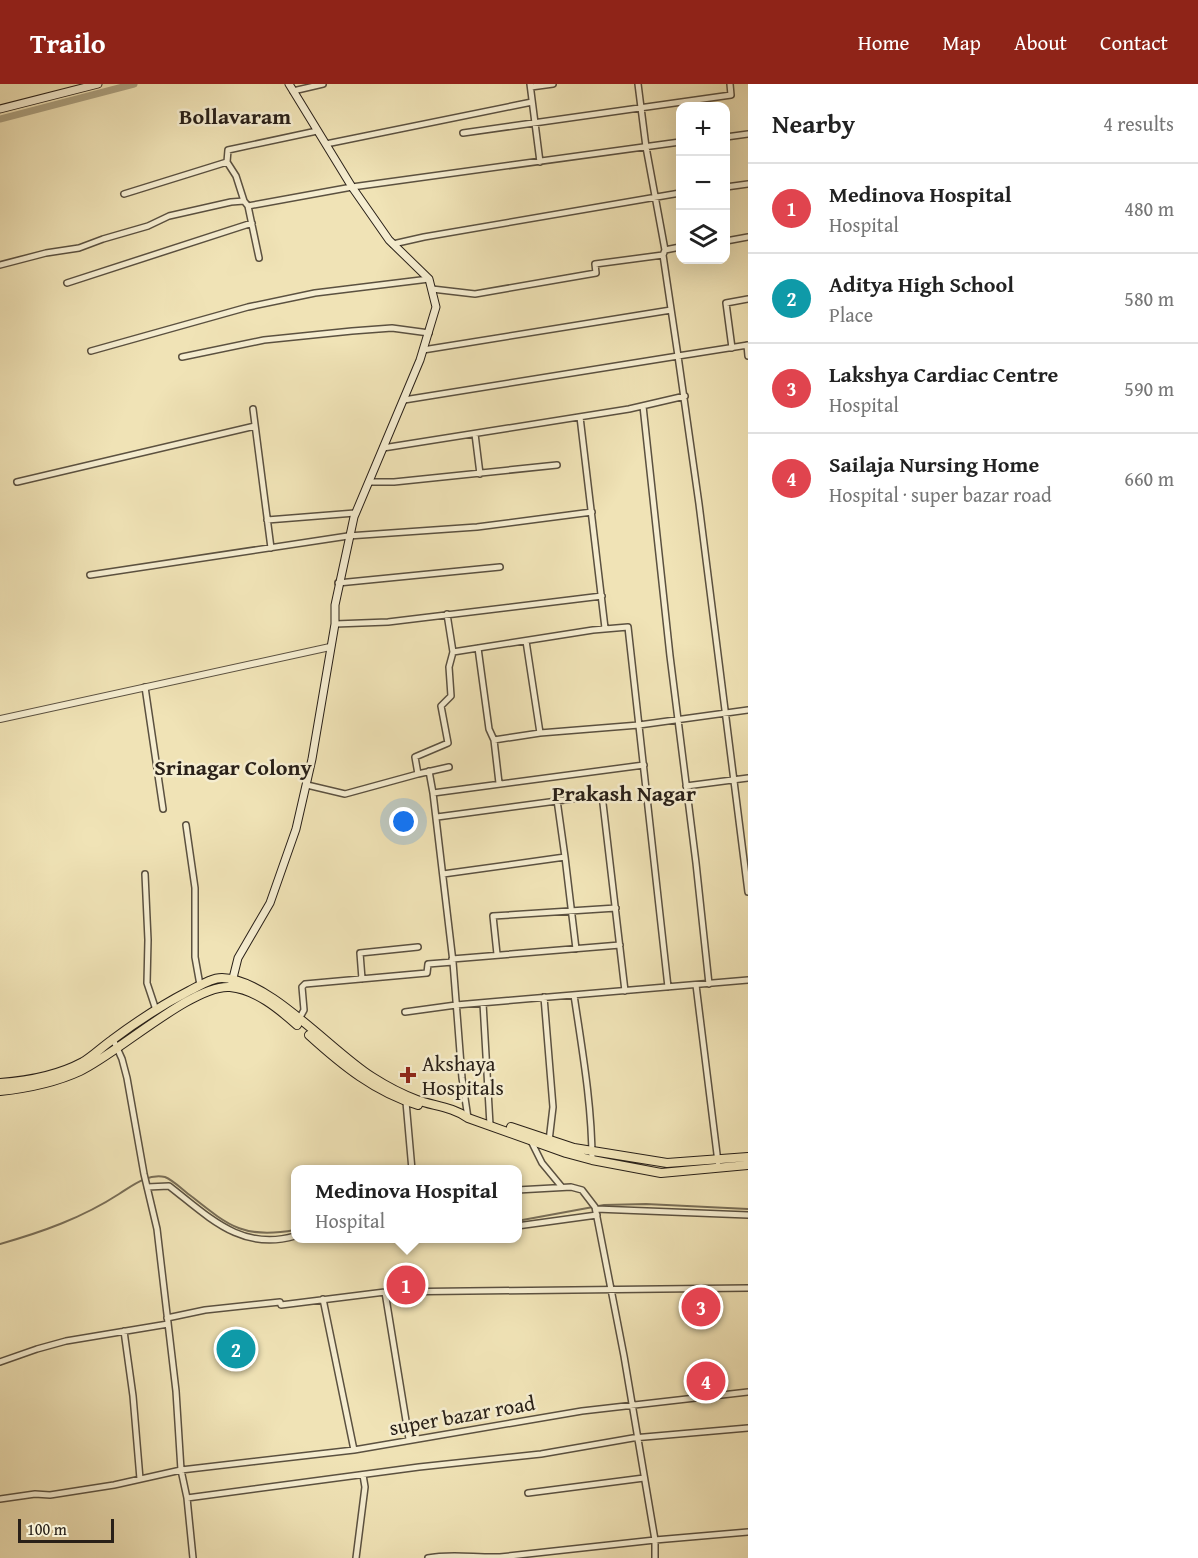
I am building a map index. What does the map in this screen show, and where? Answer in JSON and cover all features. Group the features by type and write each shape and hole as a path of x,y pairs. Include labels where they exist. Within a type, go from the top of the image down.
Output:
{"main road":[{"path":"0,109 98,84"},
{"path":"231,984 238,958 270,903 297,829 335,624 334,605 348,536 355,513 404,400 429,333 436,307 429,279 393,244 352,187 291,87"},
{"path":"115,1043 200,985 222,978 273,1005 352,1072 378,1089 406,1102 457,1117 465,1114"},
{"path":"0,1091 81,1070 156,1010 231,984 276,1000 351,1062 389,1087 416,1100 592,1155 661,1173 748,1157"},
{"path":"0,1083 32,1083"},
{"path":"490,1123 530,1139 549,1142"},
{"path":"718,1163 748,1165"}],"street":[{"path":"291,87 323,84"},
{"path":"540,162 530,86 553,84"},
{"path":"638,84 685,396 746,857 748,892"},
{"path":"463,133 731,95 730,84"},
{"path":"326,144 532,102"},
{"path":"260,258 246,203 236,176 227,162 228,150 317,131"},
{"path":"730,136 748,134"},
{"path":"0,265 46,253 78,248 148,226 169,216 231,202 246,203 676,143"},
{"path":"124,194 227,162"},
{"path":"730,186 748,184"},
{"path":"393,244 676,194"},
{"path":"67,282 252,223"},
{"path":"730,240 748,237"},
{"path":"432,289 475,294 596,273 595,264 676,248"},
{"path":"91,351 248,307 315,293 372,288 429,279"},
{"path":"732,348 726,303 748,298"},
{"path":"423,350 671,309"},
{"path":"182,357 264,340 341,332 392,328 429,333"},
{"path":"404,400 747,345 748,356"},
{"path":"383,448 580,417 685,396"},
{"path":"643,406 709,984"},
{"path":"253,409 271,548"},
{"path":"580,417 605,628"},
{"path":"17,482 255,426"},
{"path":"475,434 480,474"},
{"path":"370,482 394,482 557,465"},
{"path":"90,575 348,536 477,527 592,512"},
{"path":"267,520 355,513"},
{"path":"339,583 500,567"},
{"path":"335,624 388,622 602,596"},
{"path":"418,774 415,757 448,743 441,706 451,696 448,668 453,652 447,614"},
{"path":"453,652 605,628 628,627 668,987"},
{"path":"526,641 540,733"},
{"path":"0,719 330,647"},
{"path":"478,648 499,783"},
{"path":"145,687 164,809"},
{"path":"494,740 540,733 639,725 748,710"},
{"path":"433,793 644,765"},
{"path":"306,785 345,794 449,767"},
{"path":"429,771 437,817 453,960 465,1114"},
{"path":"686,786 748,778"},
{"path":"437,817 602,795 625,991"},
{"path":"557,800 576,949"},
{"path":"186,825 195,888 195,957 200,985"},
{"path":"443,874 565,857"},
{"path":"145,874 147,983 156,1010"},
{"path":"497,954 493,916 615,908"},
{"path":"299,1019 304,1010 302,986 428,973 428,964 497,954 620,945"},
{"path":"362,979 360,953 418,947"},
{"path":"405,1012 456,1005 748,980"},
{"path":"696,985 718,1163"},
{"path":"574,995 583,1056 592,1155"},
{"path":"544,997 553,1107 549,1142"},
{"path":"483,1003 490,1123"},
{"path":"115,1043 127,1077 157,1229 176,1391 181,1470 187,1498 193,1558"},
{"path":"406,1102 412,1165"},
{"path":"530,1139 542,1163 561,1186"},
{"path":"146,1182 169,1186 217,1222 243,1237 267,1240 291,1237"},
{"path":"522,1190 561,1186 582,1190 596,1212 638,1437 655,1540 655,1558"},
{"path":"522,1225 596,1212 748,1215"},
{"path":"0,1362 66,1341 124,1331 205,1310 280,1302 281,1305 385,1292 748,1288"},
{"path":"385,1292 409,1439"},
{"path":"323,1299 354,1450"},
{"path":"124,1331 133,1396 140,1479"},
{"name":"super bazar road","path":"0,1499 35,1494 50,1496 181,1470 354,1450 582,1411 748,1392"},
{"path":"187,1498 541,1454 638,1437 748,1428"},
{"path":"356,1558 365,1487 363,1475"},
{"path":"528,1493 644,1478"},
{"path":"428,1558 444,1554 474,1558 507,1557 748,1532"}],"waterway":[{"path":"0,119 134,84"},
{"path":"0,1244 76,1217 105,1203 140,1181 159,1176 165,1177 217,1216 239,1228 263,1233 291,1230"},
{"path":"522,1220 604,1205 646,1204 748,1209"}],"place":[{"name":"Akshaya Hospitals","path":"408,1075"},
{"name":"Medinova Hospital","path":"406,1285"},
{"name":"Lakshya Cardiac Centre","path":"701,1307"},
{"name":"Aditya High School","path":"236,1349"},
{"name":"Sailaja Nursing Home","path":"706,1381"}],"district":[{"name":"Bollavaram","path":"235,116"},
{"name":"Srinagar Colony","path":"233,767"},
{"name":"Prakash Nagar","path":"624,793"}]}
